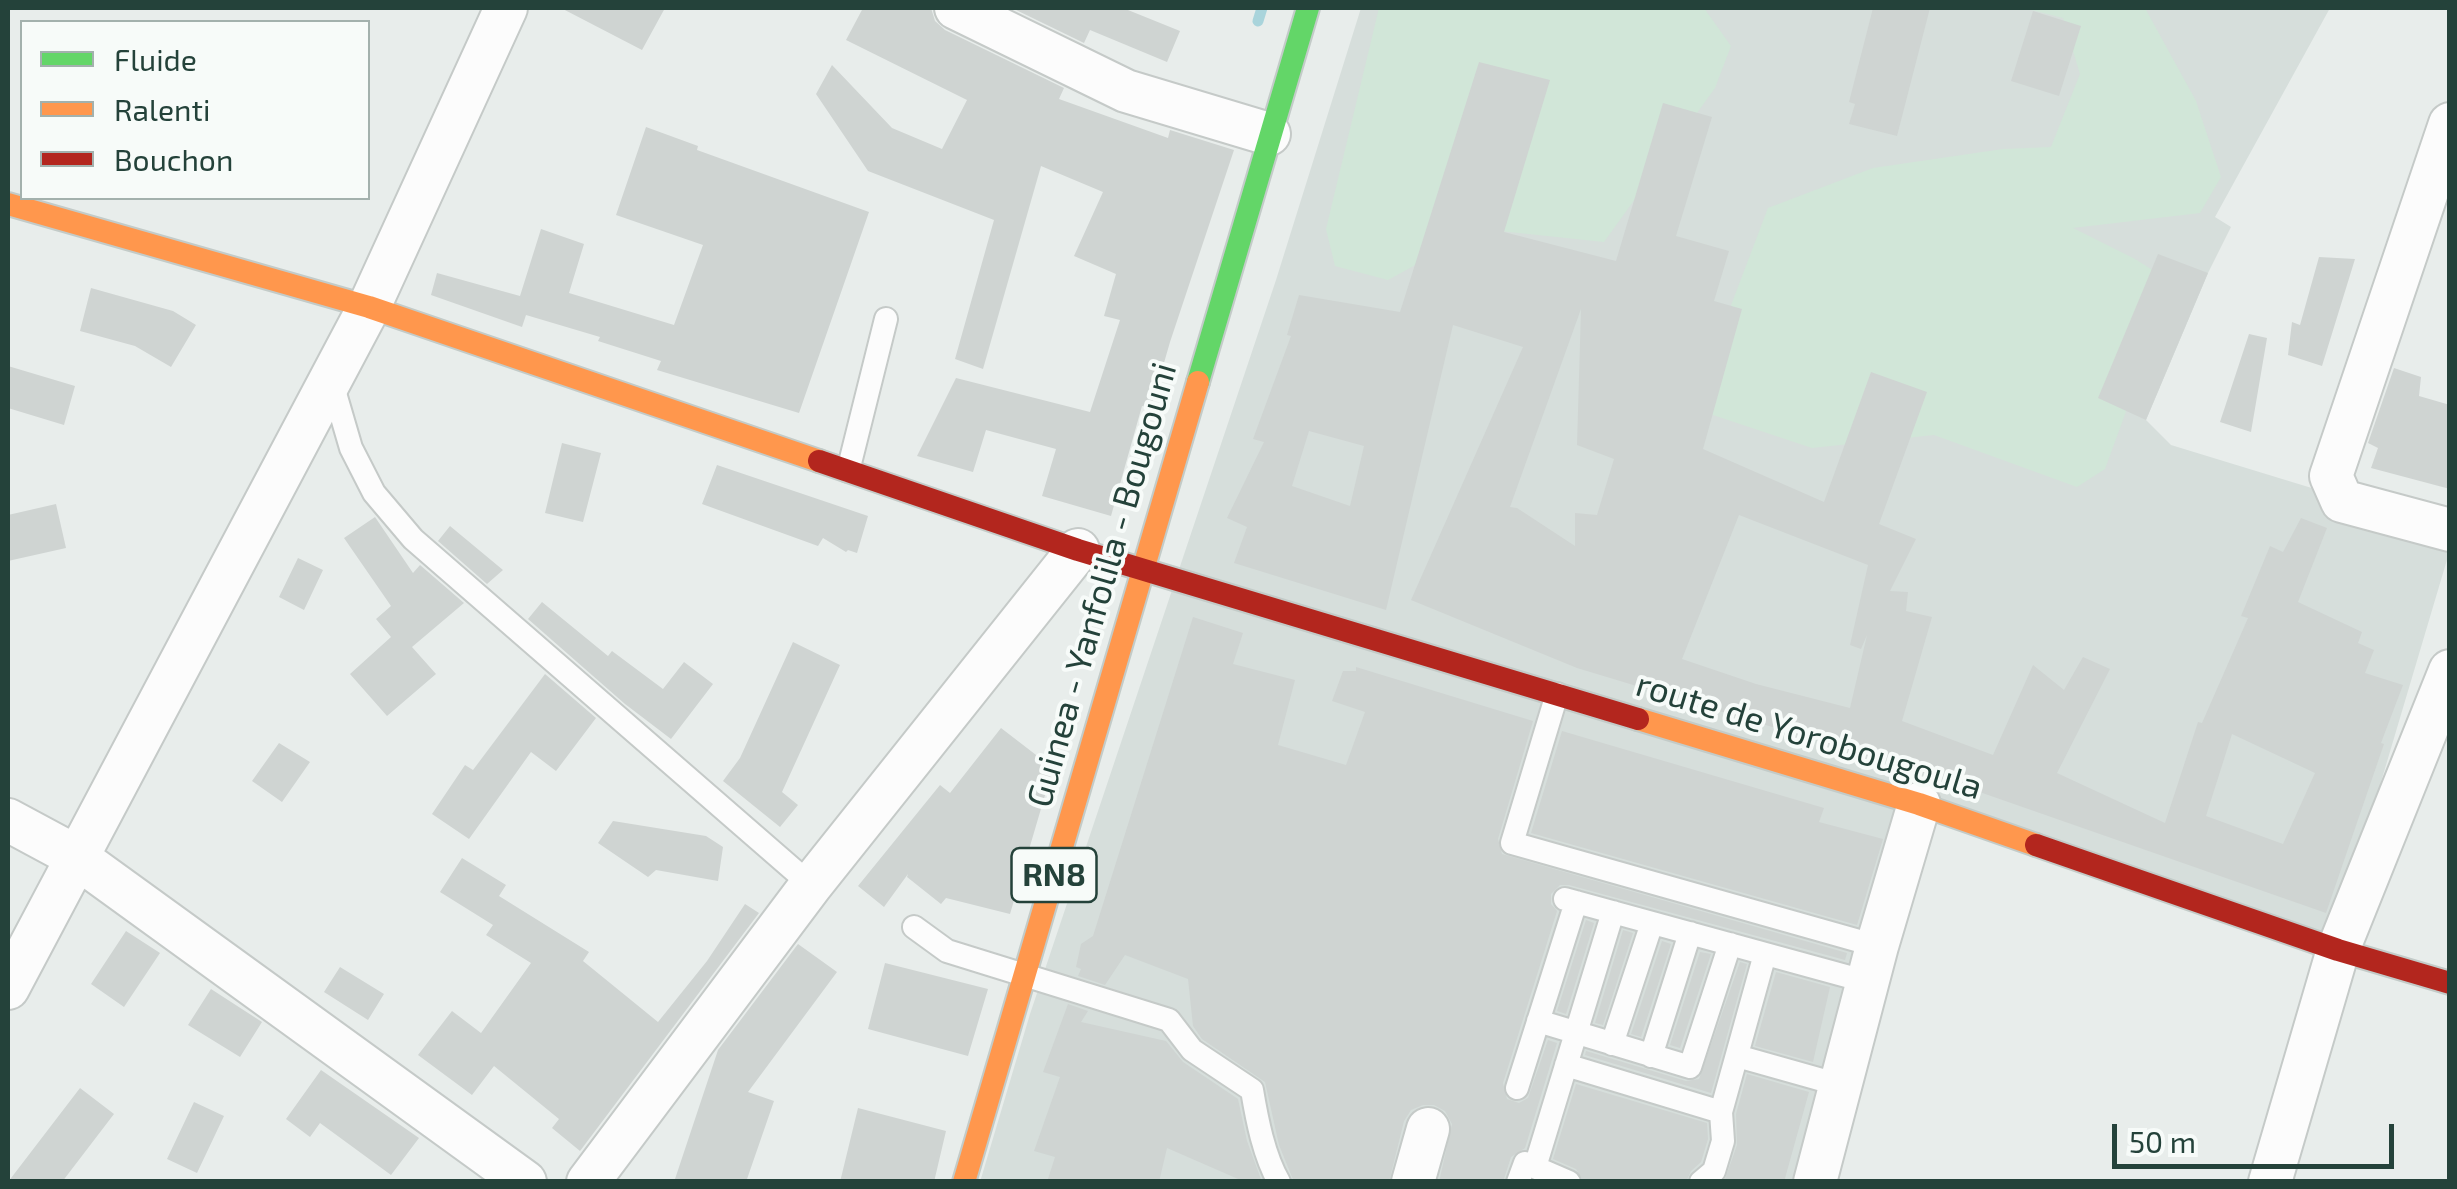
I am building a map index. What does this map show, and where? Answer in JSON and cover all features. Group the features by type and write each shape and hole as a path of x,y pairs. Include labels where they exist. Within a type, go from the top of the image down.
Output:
{"main road":[{"name":"Guinea - Yanfolila - Bougouni","path":"964,1182 1308,8"},
{"name":"route de Yorobougoula","path":"8,204 369,307 1078,550 1919,804 2338,950 2450,983"}],"street":[{"path":"8,988 369,307 506,8"},
{"path":"956,8 1126,91 1269,134"},
{"path":"2450,124 2330,476 2342,500 2450,530"},
{"path":"588,1182 811,885 1078,550"},
{"path":"2270,1182 2338,950 2450,671"},
{"path":"1815,1182 1919,804"},
{"path":"8,820 75,856 525,1182"},
{"path":"1413,1182 1428,1129"}],"lane":[{"path":"848,471 886,319"},
{"path":"330,379 350,448 374,493 413,539 811,885"},
{"path":"1556,694 1512,843 1732,905 1872,964"},
{"path":"1517,1088 1538,1022 1588,905 1608,870"},
{"path":"1588,905 1765,954 1872,964"},
{"path":"1569,1182 1527,1174 1575,1033 1588,905"},
{"path":"1538,1022 1690,1067 1732,905"},
{"path":"1612,1044 1652,923"},
{"path":"914,927 948,950 1170,1020 1192,1050 1252,1090 1259,1132 1279,1182"},
{"path":"1651,1056 1690,933"},
{"path":"1701,1182 1714,1171 1723,1141 1721,1112 1765,954"},
{"path":"1737,1056 1840,1086"},
{"path":"1566,1065 1721,1112"}],"shaded area":[{"path":"1361,8 2330,8 2215,217 2231,227 2146,420 2171,445 2449,530 2449,553 2334,940 1908,787 1802,1181 980,1182 1030,1014 1276,280"}],"green space":[{"path":"1379,8 1704,8 1731,46 1715,88 1604,242 1481,229 1388,280 1335,266 1326,229"},
{"path":"2024,8 2145,8 2196,101 2221,177 2200,213 2073,228 2173,283 2105,469 2077,487 1934,435 1812,448 1692,408 1768,208 1873,168 2003,149 2051,147 2080,74 2063,18"}],"building":[{"path":"561,8 665,8 642,50"},
{"path":"863,8 931,8 935,21 945,30 1064,88 1059,99 1168,138 1170,130 1234,150 1151,408 1142,406 1111,516 1042,496 1056,449 986,430 973,472 917,456 956,378 1090,412 1120,320 1104,316 1116,274 1074,256 1103,192 1041,166 983,369 955,359 994,220 868,171 816,94 832,65 892,128 942,149 967,100 846,40"},
{"path":"1012,8 1123,8 1180,31 1167,62 1090,30 1084,43"},
{"path":"1873,8 1930,8 1897,136 1849,124 1855,104 1849,102"},
{"path":"2033,11 2081,26 2059,96 2011,81"},
{"path":"1479,62 1550,80 1504,232 1616,261 1663,103 1712,117 1676,236 1729,251 1714,301 1742,309 1703,449 1824,502 1871,372 1927,392 1879,524 1916,539 1890,591 1908,592 1906,611 1932,617 1902,721 1993,755 2033,665 2064,690 2083,657 2110,669 2057,773 2165,823 2198,722 2202,723 2248,618 2241,616 2270,546 2283,552 2301,518 2327,528 2298,602 2362,632 2358,643 2374,650 2365,673 2403,685 2326,913 1928,774 1577,668 1411,600 1523,347 1453,325 1386,610 1234,563 1247,527 1227,518 1264,442 1253,439 1291,336 1287,335 1299,295 1400,312","holes":["1581,309 1577,445 1614,459 1597,515 1575,513 1575,546 1510,507","1309,431 1364,446 1350,506 1292,486","1739,515 1868,565 1850,645 1861,649 1867,635 1850,708 1756,684 1682,659","2232,734 2315,773 2283,844 2206,816"]},
{"path":"646,127 698,146 697,150 869,212 799,413 657,370 661,361 598,341 600,337 526,315 522,327 431,295 437,273 520,296 541,229 584,244 569,293 674,325 703,245 616,215"},
{"path":"2158,254 2208,273 2146,420 2098,398"},
{"path":"2319,257 2355,259 2322,366 2288,355 2292,322 2300,325"},
{"path":"91,288 173,311 196,325 171,367 135,346 80,331"},
{"path":"2249,334 2267,338 2251,432 2220,422"},
{"path":"8,366 75,386 64,425 8,408"},
{"path":"2394,368 2421,377 2419,396 2450,405 2450,489 2371,468 2378,448 2368,443"},
{"path":"562,443 601,453 583,522 545,513"},
{"path":"717,465 868,516 857,553 846,552 823,538 818,546 702,504"},
{"path":"56,504 66,548 8,561 8,515"},
{"path":"375,517 413,573 420,565 464,603 412,647 436,674 387,716 350,674 391,637 376,619 391,606 344,538"},
{"path":"450,526 503,570 487,584 438,541"},
{"path":"298,558 323,570 304,610 279,597"},
{"path":"542,602 608,656 612,651 663,689 684,662 713,684 671,739 528,619"},
{"path":"1193,617 1243,633 1233,664 1295,680 1278,745 1346,765 1365,712 1332,701 1343,671 1356,671 1356,667 1533,721 1498,839 1502,854 1847,953 1845,960 1560,885 1551,894 1551,904 1557,911 1503,1083 1507,1099 1519,1103 1528,1098 1548,1040 1557,1043 1525,1148 1511,1157 1503,1182 1439,1182 1452,1124 1445,1111 1423,1105 1411,1110 1404,1121 1389,1182 1294,1182 1279,1145 1265,1082 1202,1039 1193,1026 1188,979 1125,955 1105,985 1078,976 1081,969 1076,967 1081,944 1093,936"},
{"path":"793,642 840,665 782,792 798,805 780,827 723,781 740,758"},
{"path":"545,674 596,718 556,771 531,752 469,839 432,814 465,765 473,770"},
{"path":"1001,728 1053,768 1010,914 946,898 941,904 908,874 884,907 858,886 940,785 950,793"},
{"path":"1562,731 1824,808 1819,822 1883,839 1857,925 1531,833"},
{"path":"279,743 310,762 282,802 252,781"},
{"path":"613,821 706,836 723,847 718,881 656,870 648,877 598,843"},
{"path":"462,858 506,885 499,896 589,952 583,961 658,1022 707,961 745,904 759,913 580,1151 552,1128 559,1119 494,1066 472,1095 418,1055 452,1011 481,1033 531,963 486,935 493,925 440,892"},
{"path":"1586,920 1594,923 1566,1014 1557,1011"},
{"path":"1623,930 1633,933 1603,1025 1595,1023"},
{"path":"126,931 160,953 124,1007 91,984"},
{"path":"1662,941 1671,944 1641,1037 1631,1034"},
{"path":"798,944 837,972 748,1092 774,1101 746,1182 674,1182 718,1050"},
{"path":"1700,952 1711,954 1680,1048 1670,1045"},
{"path":"1740,962 1747,964 1711,1093 1585,1055 1586,1051 1686,1081 1699,1079"},
{"path":"885,963 988,989 968,1056 868,1029"},
{"path":"340,967 384,994 368,1020 324,992"},
{"path":"1776,972 1830,987 1813,1062 1755,1046"},
{"path":"211,989 262,1022 240,1057 188,1025"},
{"path":"1068,1004 1088,1011 1081,1022 1166,1041 1183,1062 1238,1099 1247,1141 1262,1182 1245,1182 1167,1148 1159,1182 1047,1182 1055,1157 1034,1151 1060,1077 1043,1072"},
{"path":"321,1070 419,1138 391,1175 320,1123 310,1137 286,1119"},
{"path":"1747,1074 1809,1092 1784,1182 1724,1182 1737,1145 1736,1114"},
{"path":"1576,1084 1707,1123 1708,1139 1701,1162 1686,1182 1584,1182 1576,1169 1553,1159"},
{"path":"80,1088 114,1114 62,1182 8,1182"},
{"path":"194,1102 224,1116 197,1173 167,1159"},
{"path":"858,1108 946,1131 934,1182 840,1182"}],"waterway":[{"path":"1258,21 1262,8"}],"traffic: fast":[{"path":"1198,382 1308,8"}],"traffic: slow":[{"path":"8,204 369,307 819,461"},
{"path":"964,1182 1198,382"},
{"path":"1638,719 1919,804 2036,845"}],"traffic: jam":[{"path":"819,461 1078,550 1638,719"},
{"path":"2036,845 2338,950 2450,983"}]}
